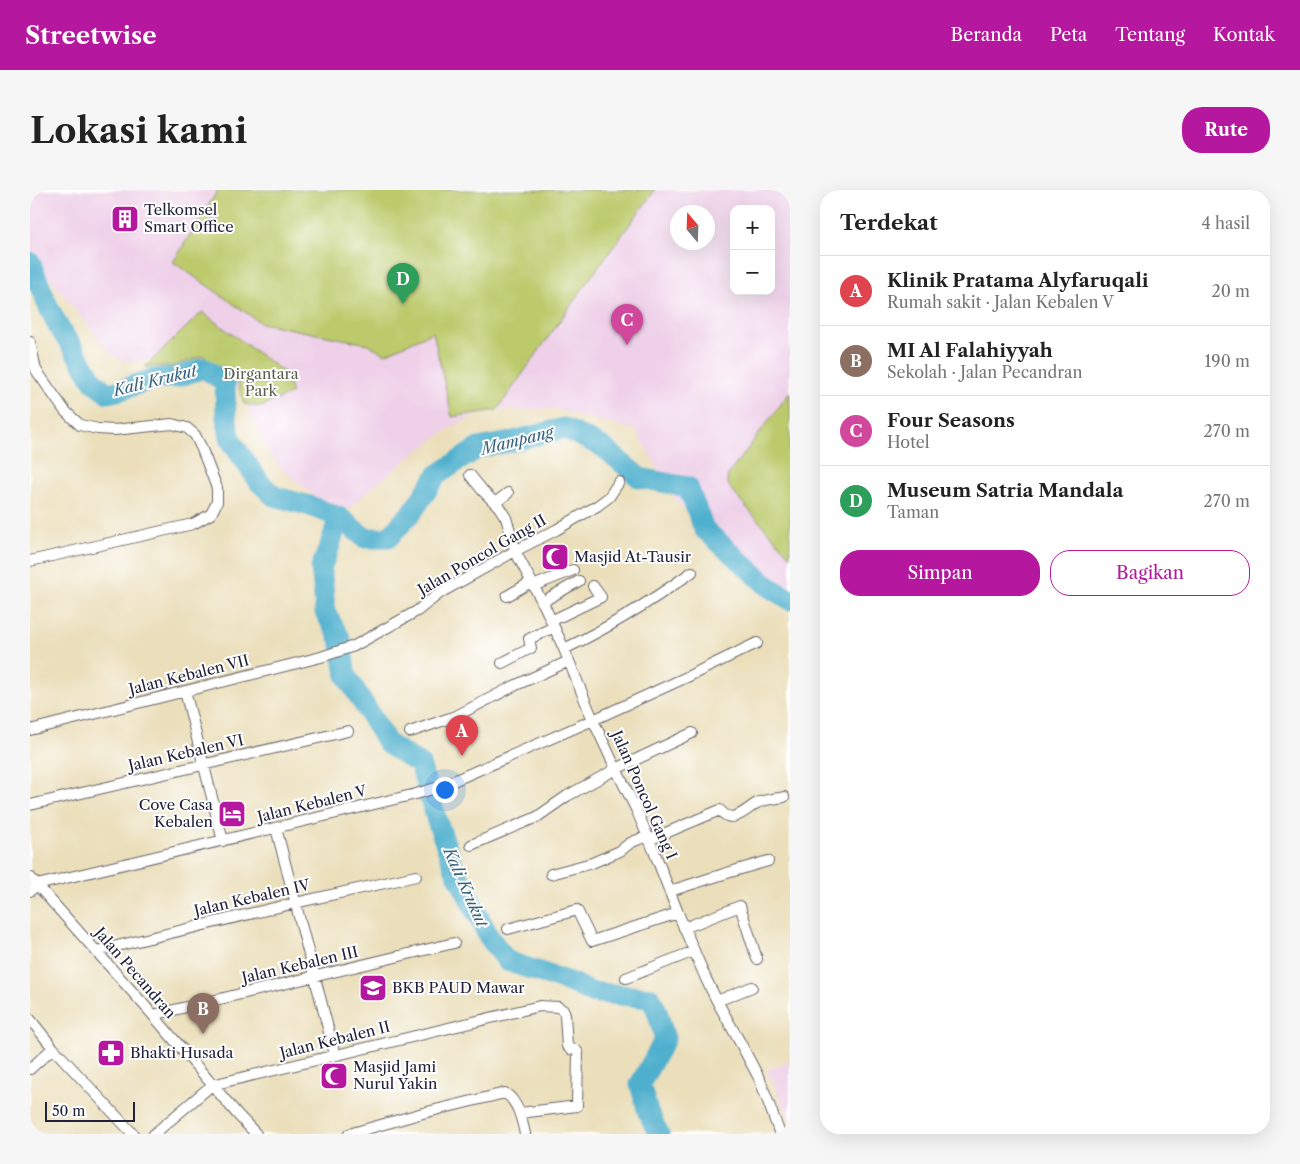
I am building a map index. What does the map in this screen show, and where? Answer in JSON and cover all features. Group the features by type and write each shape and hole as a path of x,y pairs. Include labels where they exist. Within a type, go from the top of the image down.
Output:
{"street":[{"path":"30,342 33,370 65,411 80,425 114,430 172,424 187,428 195,435 217,488 217,502 211,514 194,524 30,561"},
{"name":"Jalan Poncol Gang I","path":"470,475 499,507 506,518 515,551 553,624 593,720 636,808 694,952 717,1001 760,1080 780,1134"},
{"name":"Jalan Poncol Gang II","path":"354,646 417,611 440,593 597,506 609,497 619,482"},
{"path":"495,503 508,493"},
{"path":"507,596 532,584 573,570"},
{"path":"564,649 618,621 657,597 692,572"},
{"path":"542,602 579,581"},
{"path":"502,663 532,648 530,639 601,597 593,586"},
{"name":"Jalan Kebalen V","path":"34,888 442,786 593,720 757,643"},
{"name":"Jalan Kebalen VII","path":"30,730 321,657 354,646"},
{"path":"410,732 456,716 514,686 569,661"},
{"path":"185,691 223,841"},
{"name":"Jalan Kebalen VI","path":"30,805 348,731"},
{"path":"471,845 537,817 567,796 616,769 692,733"},
{"path":"551,874 592,863 620,851 630,843 648,838 720,810 727,817 734,818 759,802 784,797"},
{"path":"276,828 334,1055"},
{"path":"670,891 768,861"},
{"name":"Jalan Kebalen IV","path":"96,951 416,876"},
{"name":"Jalan Pecandran","path":"30,877 34,888 96,951 256,1134"},
{"path":"684,928 740,906 757,959"},
{"path":"508,930 577,910 592,941 678,913"},
{"name":"Jalan Kebalen III","path":"153,1015 454,943"},
{"path":"626,978 694,952"},
{"path":"717,1001 752,987"},
{"name":"Jalan Kebalen II","path":"154,1134 212,1085 540,1006 558,1007 564,1011 566,1019 567,1046 578,1053 576,1106 520,1113"},
{"path":"30,1019 133,1134"},
{"path":"30,1068 54,1048"},
{"path":"349,1134 505,1093 520,1113 525,1134"}],"shaded area":[{"path":"30,190 790,190 790,607 677,502 636,430 554,409 497,410 473,416 450,428 420,449 339,517 283,470 269,453 234,380 222,370 204,359 182,355 130,362 112,355 30,254"},
{"path":"790,1062 790,1120 767,1070"}],"green space":[{"path":"218,190 655,190 497,410 452,417 433,332 385,354 368,344 261,323 173,262"},
{"name":"Dirgantara Park","path":"202,312 285,373 292,393 261,407 244,404 236,377 203,356 173,366 145,367"},
{"path":"790,392 790,556 732,491 727,482 728,475"}],"waterway":[{"name":"Kali Krukut","path":"30,262 49,308 61,331 94,382 108,393 152,379 177,377 204,368 225,382 226,417 231,441 260,483 274,496 310,506 339,517 321,568 325,612 340,638 346,675 388,744 420,764 437,821 455,870 489,937 507,961 572,983 590,992 651,998 665,1039 640,1084 648,1112 659,1134"},
{"name":"Mampang","path":"339,517 365,538 388,538 413,511 437,475 478,448 564,428 603,447 640,478 688,487 704,529 769,587 790,600"}],"place":[{"name":"Telkomsel Smart Office","path":"125,219"},
{"name":"Museum Satria Mandala","path":"403,304"},
{"name":"Four Seasons","path":"627,345"},
{"name":"Masjid At-Tausir","path":"555,557"},
{"name":"Klinik Pratama Alyfaruqali","path":"462,756"},
{"name":"Cove Casa Kebalen","path":"232,814"},
{"name":"BKB PAUD Mawar","path":"373,988"},
{"name":"MI Al Falahiyyah","path":"203,1034"},
{"name":"Bhakti Husada","path":"111,1053"},
{"name":"Masjid Jami Nurul Yakin","path":"334,1076"}]}
